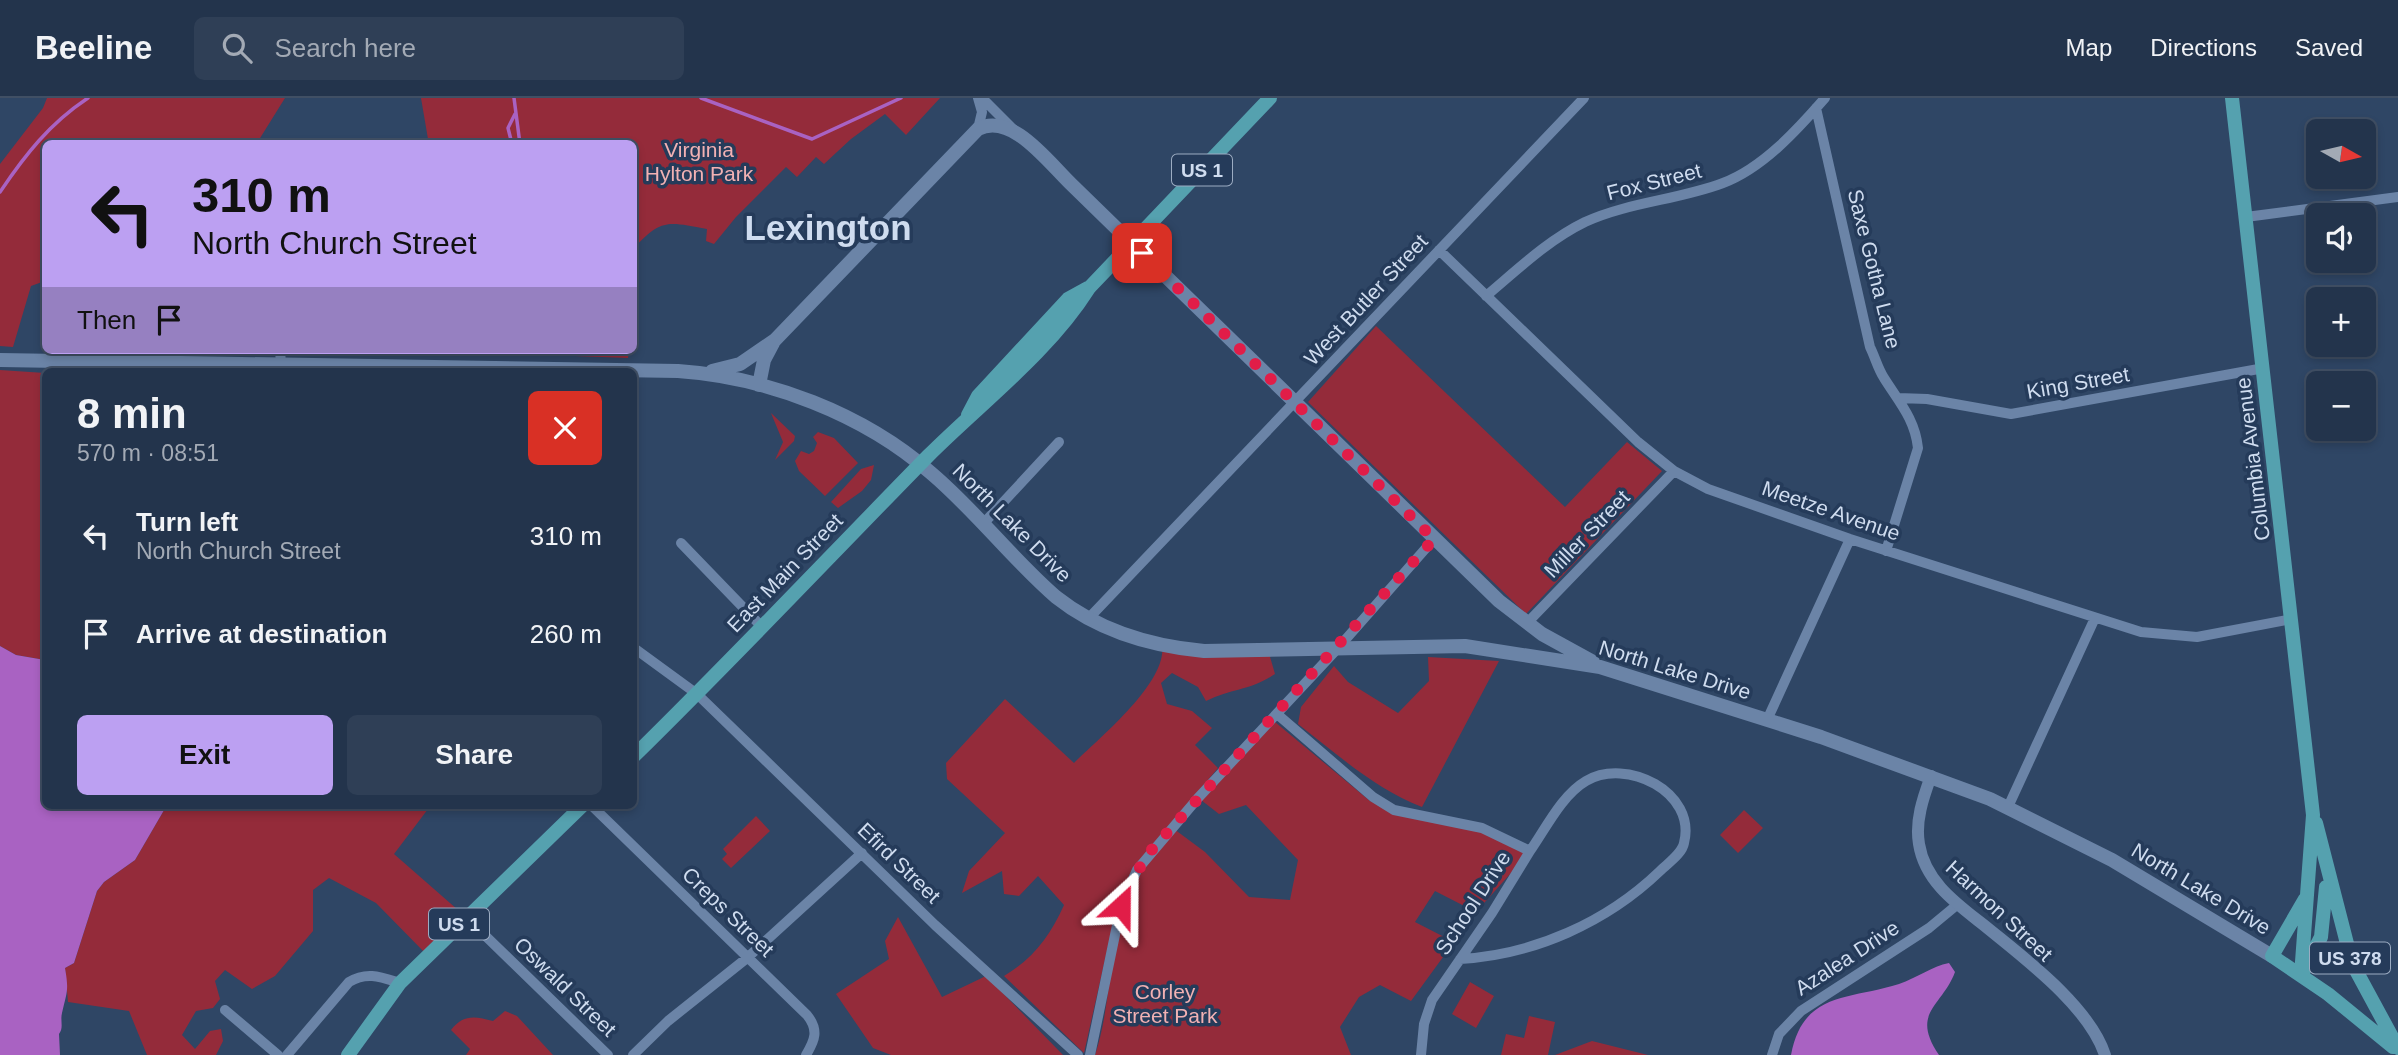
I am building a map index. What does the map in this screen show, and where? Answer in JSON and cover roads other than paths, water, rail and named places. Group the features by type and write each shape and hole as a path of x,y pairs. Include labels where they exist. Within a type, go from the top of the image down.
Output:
{"main road":[{"name":"US 1","path":"1133,243 1270,98"},
{"name":"Columbia Avenue","path":"2232,98 2313,815 2352,963 2398,1050"},
{"path":"637,372 703,373 732,368 775,340 978,129 992,124 1015,131 1434,539 1527,623 1600,667"},
{"name":"East Main Street","path":"637,752 966,420 978,396 1068,299 1089,288 1133,243"},
{"path":"760,385 764,360 775,340"},
{"path":"0,360 281,357 352,368"},
{"name":"North Lake Drive","path":"703,373 760,385 832,411 920,464 1041,584 1088,619 1133,638 1181,649 1233,652 1465,646 1600,667 1767,720 1931,776 2008,807 2123,866 2301,975 2398,1050"},
{"name":"US 1","path":"348,1055 400,983 579,809"},
{"name":"Columbia Avenue","path":"2301,975 2313,815"},
{"name":"Columbia Avenue","path":"2301,975 2314,954 2324,919 2325,858"},
{"path":"2272,956 2308,895"}],"street":[{"path":"978,129 982,112 980,98"},
{"path":"980,98 1015,131"},
{"name":"West Butler Street","path":"1088,619 1584,98"},
{"name":"Fox Street","path":"1486,296 1549,243 1583,223 1619,209 1695,192 1733,179 1765,157 1825,98"},
{"name":"Saxe Gotha Lane","path":"1816,108 1870,347 1882,376 1912,420 1918,448 1886,551"},
{"path":"2246,217 2398,197"},
{"name":"Meetze Avenue","path":"1438,250 1638,442 1674,471 1708,489 1886,551 2141,632 2177,637 2216,635 2292,619"},
{"name":"King Street","path":"1898,398 1927,399 2011,414 2264,368"},
{"path":"983,524 1059,442"},
{"name":"Miller Street","path":"1527,623 1674,471"},
{"path":"1090,1055 1121,906 1137,870 1198,798 1338,648 1434,539"},
{"path":"1767,720 1850,539"},
{"path":"681,543 762,627"},
{"path":"2008,807 2095,618"},
{"name":"Efird Street","path":"637,650 697,694 995,981 1078,1055"},
{"name":"School Drive","path":"1277,714 1373,796 1394,810 1482,828 1530,850 1432,1000 1424,1024 1421,1055"},
{"path":"1460,959 1496,955 1527,947 1560,936 1613,909 1647,884 1682,849 1686,830 1683,814 1674,799 1657,786 1621,772 1602,773 1569,794 1530,850"},
{"name":"Harmon Street","path":"1931,776 1919,814 1919,847 1936,883 2074,1006 2095,1033 2105,1055"},
{"name":"Creps Street","path":"595,809 812,1021 815,1037 806,1055"},
{"path":"633,1055 668,1021 747,958 862,853"},
{"name":"Azalea Drive","path":"1772,1055 1779,1034 1801,1011 1929,928 1958,904"},
{"name":"Oswald Street","path":"466,917 608,1055"},
{"path":"286,1055 349,982 359,976 371,974 400,983"},
{"path":"225,1010 278,1055"}],"waterway":[{"path":"0,192 39,140 88,98"},
{"path":"514,98 519,140"},
{"path":"701,98 812,139 901,98"},
{"path":"511,140 508,128 515,114"}],"district":[{"name":"Lexington","path":"828,228"}],"park label":[{"name":"Virginia Hylton Park","path":"699,162"},
{"name":"Corley Street Park","path":"1165,1004"}]}
